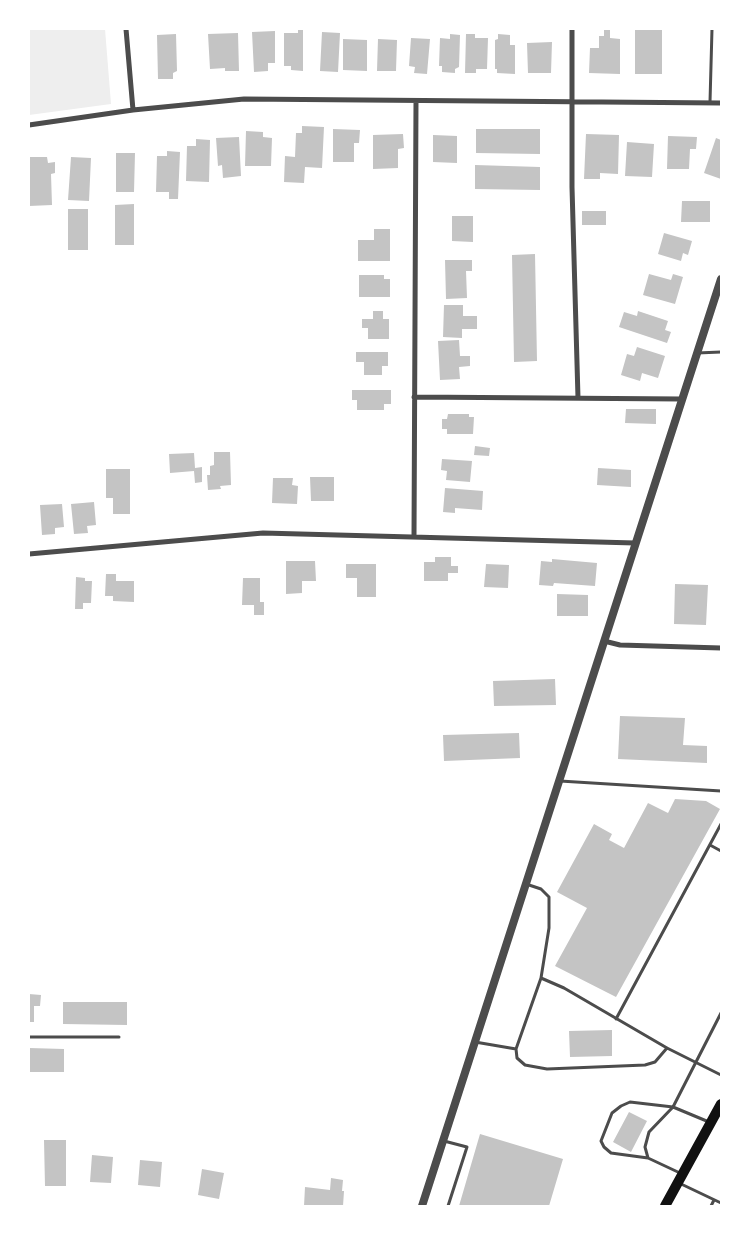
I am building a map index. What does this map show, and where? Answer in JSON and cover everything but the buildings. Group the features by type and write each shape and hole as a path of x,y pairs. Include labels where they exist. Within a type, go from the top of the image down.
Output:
{"highway":[{"path":"665,1206 721,1104"}],"street":[{"path":"126,29 133,110"},
{"path":"572,29 572,187 578,398"},
{"path":"29,125 133,110 244,99 721,103"},
{"path":"414,536 416,101"},
{"path":"422,1206 721,279"},
{"path":"414,397 681,399"},
{"path":"29,554 263,533 635,543"},
{"path":"604,642 721,648"}],"lane":[{"path":"710,103 712,29"},
{"path":"697,353 721,352"},
{"path":"559,781 721,791"},
{"path":"616,1019 721,824"},
{"path":"710,845 721,851"},
{"path":"526,884 541,889 549,898 549,928 541,978 516,1049 517,1058 525,1065 547,1069 646,1065 655,1062 667,1048"},
{"path":"541,978 564,988 667,1048 721,1074"},
{"path":"648,1158 645,1146 649,1132 673,1107 721,1013"},
{"path":"29,1036 120,1036"},
{"path":"474,1042 516,1049"},
{"path":"711,1123 673,1107 630,1102 612,1113 601,1141 610,1153 648,1158 721,1203"},
{"path":"443,1140 467,1146 448,1206"},
{"path":"711,1206 714,1200"}],"shaded area":[{"path":"29,29 105,29 111,104 29,115"}]}
